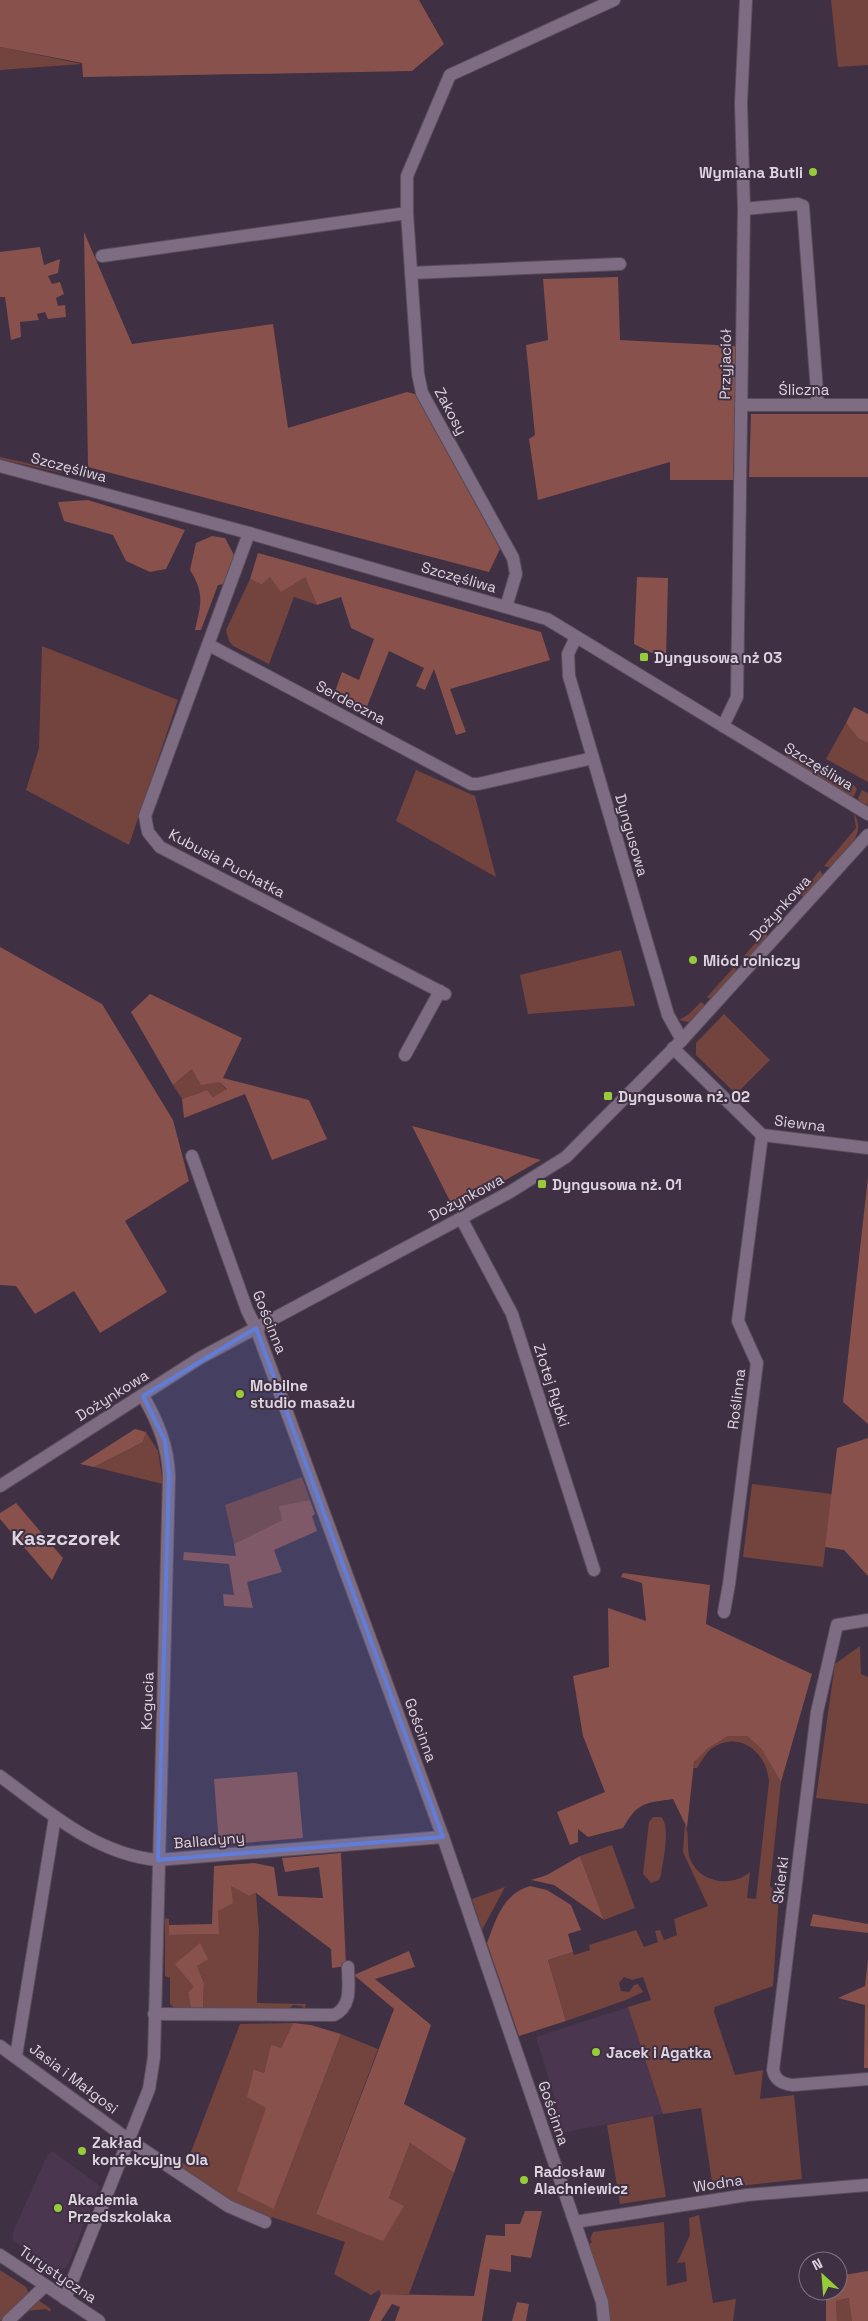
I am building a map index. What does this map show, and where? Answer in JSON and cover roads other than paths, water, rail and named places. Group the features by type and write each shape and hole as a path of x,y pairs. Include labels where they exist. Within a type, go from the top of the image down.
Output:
{"street":[{"name":"Zakosy","path":"506,607 516,574 512,558 422,392 418,374 407,213 407,176 450,75 614,0"},
{"name":"Przyjaciół","path":"722,726 736,697 744,209 741,103 746,0"},
{"path":"744,209 798,204 803,206 818,405"},
{"path":"102,256 407,213"},
{"path":"411,273 620,264"},
{"name":"Śliczna","path":"741,405 868,405"},
{"name":"Szczęśliwa","path":"0,466 249,532 547,620 868,814"},
{"path":"209,645 249,532"},
{"name":"Dyngusowa","path":"576,637 568,654 567,667 677,1044"},
{"name":"Serdeczna","path":"209,645 471,784 593,758"},
{"name":"Kubusia Puchatka","path":"209,645 145,816 147,829 160,848 442,993 405,1054"},
{"name":"Dożynkowa","path":"0,1486 200,1358 524,1184 566,1157 677,1044 868,835"},
{"name":"Siewna","path":"677,1044 762,1135 868,1148"},
{"name":"Roślinna","path":"724,1612 757,1363 738,1321 762,1135"},
{"name":"Gościnna","path":"192,1156 247,1310 256,1328 443,1837 602,2302 604,2321"},
{"name":"Złotej Rybki","path":"460,1218 512,1314 594,1570"},
{"name":"Kogucia","path":"65,2299 149,2089 152,2073 169,1468 161,1430 143,1396"},
{"name":"Skierki","path":"868,1620 838,1625 819,1703 773,2070 778,2080 784,2084 793,2085 868,2079"},
{"name":"Balladyny","path":"0,1776 55,1817 109,1850 130,1857 158,1860 443,1837"},
{"name":"Jasia i Małgosi","path":"55,1817 16,2056 129,2140 228,2206 265,2222"},
{"path":"154,2014 334,2015 343,2009 347,2002 348,1967"},
{"path":"0,2046 16,2056"},
{"name":"Wodna","path":"575,2222 747,2195 868,2185"},
{"name":"Turystyczna","path":"0,2255 99,2321"},
{"path":"8,2321 45,2286"}],"place":[{"name":"Wymiana Butli","path":"813,172"},
{"name":"Dyngusowa nż 03","path":"644,657"},
{"name":"Miód rolniczy","path":"693,960"},
{"name":"Dyngusowa nż. 02","path":"608,1096"},
{"name":"Dyngusowa nż. 01","path":"542,1184"},
{"name":"Mobilne studio masażu","path":"240,1394"},
{"name":"Jacek i Agatka","path":"596,2052"},
{"name":"Zakład konfekcyjny Ola","path":"82,2151"},
{"name":"Radosław Alachniewicz","path":"524,2180"},
{"name":"Akademia Przedszkolaka","path":"58,2208"}],"district":[{"name":"Kaszczorek","path":"66,1538"}]}
